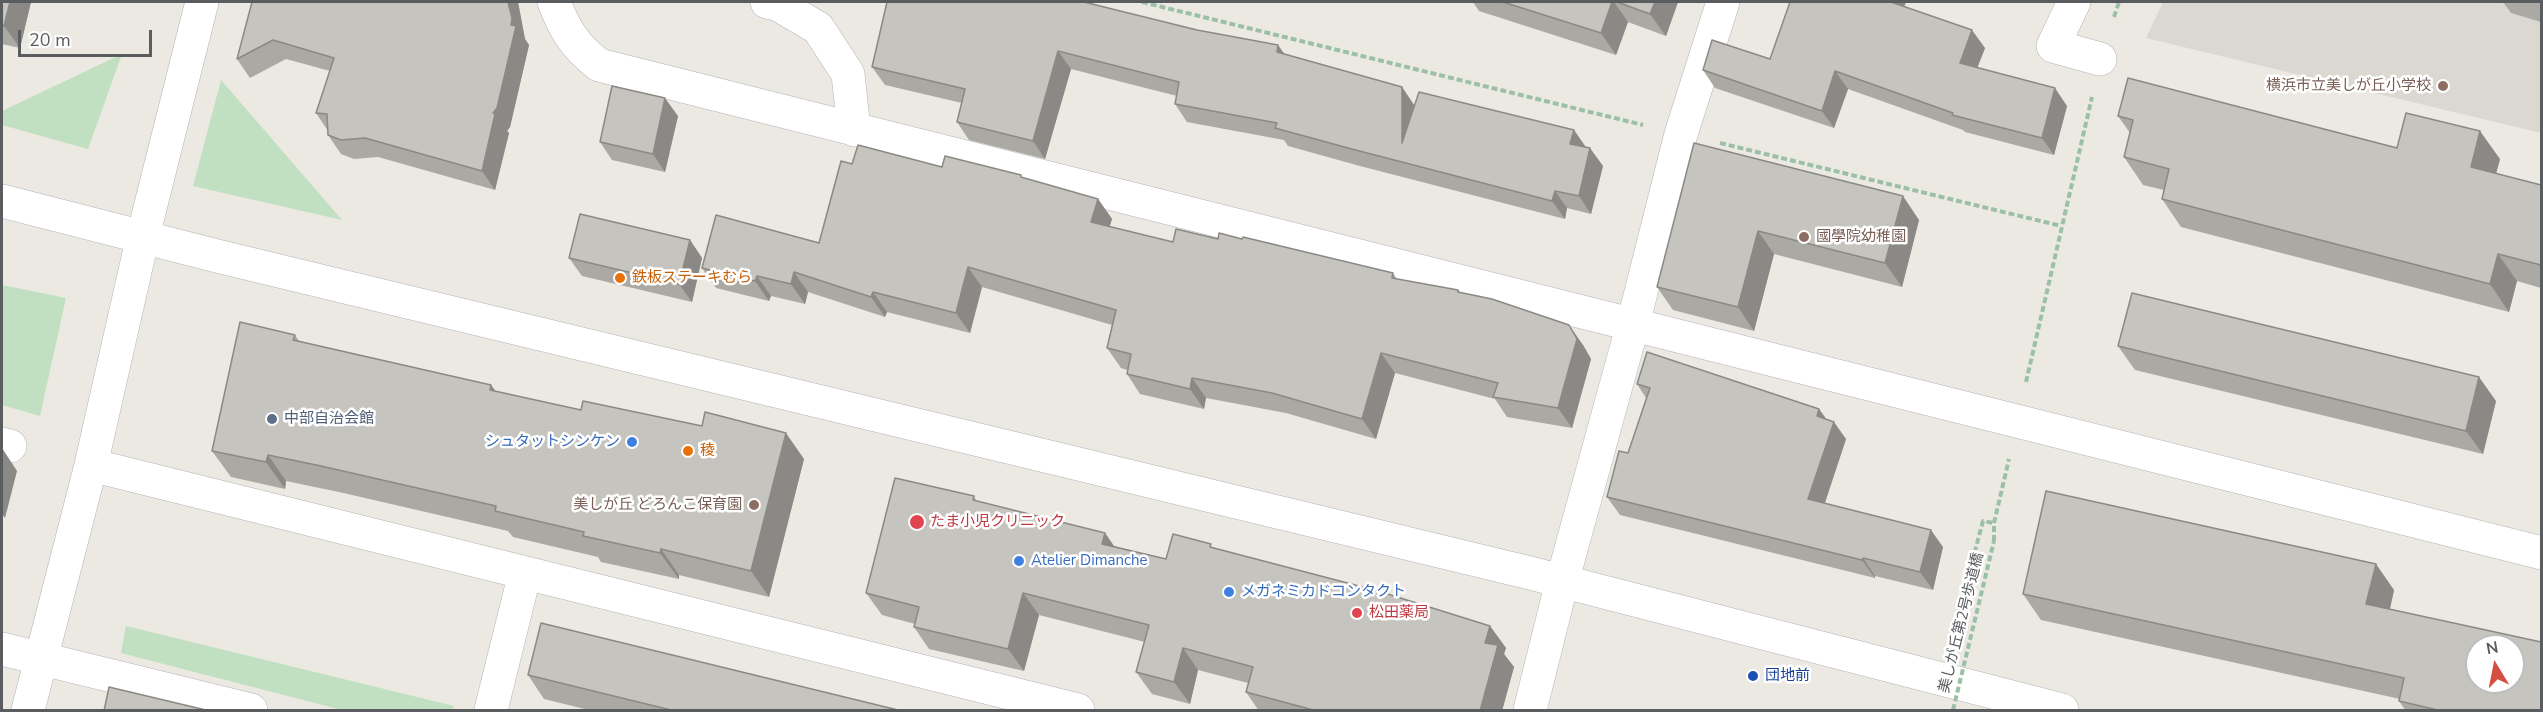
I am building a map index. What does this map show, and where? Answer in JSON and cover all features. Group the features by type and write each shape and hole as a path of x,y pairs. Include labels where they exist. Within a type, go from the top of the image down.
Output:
{"street":[{"path":"28,711 91,465 143,236 202,2"},
{"path":"554,2 561,20 579,49 599,65 2018,419 2541,553"},
{"path":"767,2 777,4 818,28 848,74 854,130"},
{"path":"1530,711 1681,134 1723,2"},
{"path":"2074,2 2053,46 2100,59"},
{"path":"2,201 1562,582 2062,711"},
{"path":"91,465 1078,711"},
{"path":"491,711 525,573"},
{"path":"2,649 251,711"}],"path":[{"path":"1142,2 2061,226"},
{"name":"美しが丘第2号歩道橋","path":"1953,711 1994,541 1994,523 2082,143"},
{"path":"1956,622 1983,521 1994,523"}],"shaded area":[{"name":"横浜市立美しが丘小学校","path":"2163,2 2541,2 2541,133 2146,38"}],"green space":[{"path":"122,54 88,149 2,125 2,111"},
{"path":"221,80 342,220 193,186"},
{"path":"2,285 66,298 40,416 2,405"},
{"path":"126,626 454,706 452,710 342,710 121,653"}],"building":[{"path":"2,2 10,2 4,26 2,25"},
{"path":"252,2 508,2 512,18 511,25 516,26 497,108 493,113 495,114 482,171 365,138 341,140 328,135 327,114 316,113 334,58 273,40 237,59"},
{"path":"887,2 1084,2 1197,30 1278,45 1277,52 1402,87 1402,143 1419,92 1574,130 1570,144 1590,148 1579,196 1555,191 1552,201 1275,128 1277,123 1175,104 1179,82 1058,51 1033,141 957,122 965,89 872,67"},
{"path":"1503,2 1612,2 1601,33"},
{"path":"1617,2 1655,2 1650,14"},
{"path":"1790,2 1891,2 1972,30 1960,63 2055,88 2042,138 1952,115 1953,113 1835,71 1822,111 1703,70 1712,40 1770,59"},
{"path":"2128,78 2397,148 2406,113 2480,131 2471,167 2541,185 2541,265 2498,254 2490,284 2162,199 2169,169 2124,157 2133,120 2118,116"},
{"path":"612,86 665,98 653,154 600,142"},
{"name":"國學院幼稚園","path":"1694,143 1903,196 1885,263 1758,231 1738,307 1657,287"},
{"path":"858,145 942,167 945,156 1021,175 1021,177 1098,199 1091,222 1173,242 1176,229 1218,239 1219,233 1242,239 1243,237 1393,273 1392,278 1458,290 1458,292 1492,299 1569,325 1577,339 1558,408 1493,397 1498,383 1381,353 1362,419 1272,393 1192,378 1190,389 1127,374 1131,354 1107,348 1116,310 968,267 956,313 873,292 871,297 794,272 791,284 757,276 755,281 702,268 716,215 819,243 841,161 852,164"},
{"path":"580,214 690,240 679,284 569,258"},
{"path":"2132,293 2479,377 2466,431 2118,346"},
{"path":"240,322 295,335 293,340 491,385 490,390 581,410 583,401 702,426 705,412 786,433 751,571 661,549 660,553 583,536 584,532 495,511 496,506 321,466 268,455 266,462 212,451"},
{"path":"1647,352 1819,409 1817,416 1834,422 1808,499 1931,530 1920,572 1863,558 1862,560 1607,497 1619,451 1628,453 1650,388 1637,384"},
{"path":"895,478 974,496 973,500 1105,533 1102,544 1166,559 1173,534 1211,544 1210,547 1378,591 1490,626 1485,643 1498,645 1480,711 1317,711 1246,692 1253,667 1183,648 1174,682 1136,672 1149,625 1023,593 1008,649 914,627 919,607 866,593"},
{"path":"2046,491 2376,564 2366,604 2504,634 2465,634 2465,694 2525,694 2525,639 2541,642 2541,711 2442,711 2399,701 2404,678 2023,594"},
{"path":"541,623 902,711 675,711 528,675"},
{"path":"109,687 210,711 104,711"}],"place":[{"name":"横浜市立美しが丘小学校","path":"2443,86"},
{"name":"國學院幼稚園","path":"1804,237"},
{"name":"鉄板ステーキむら","path":"620,278"},
{"name":"中部自治会館","path":"272,419"},
{"name":"シュタットシンケン","path":"632,442"},
{"name":"稜","path":"688,451"},
{"name":"美しが丘 どろんこ保育園","path":"754,505"},
{"name":"たま小児クリニック","path":"917,522"},
{"name":"Atelier Dimanche","path":"1019,561"},
{"name":"メガネミカドコンタクト","path":"1229,592"},
{"name":"松田薬局","path":"1357,613"},
{"name":"団地前","path":"1753,676"}]}
